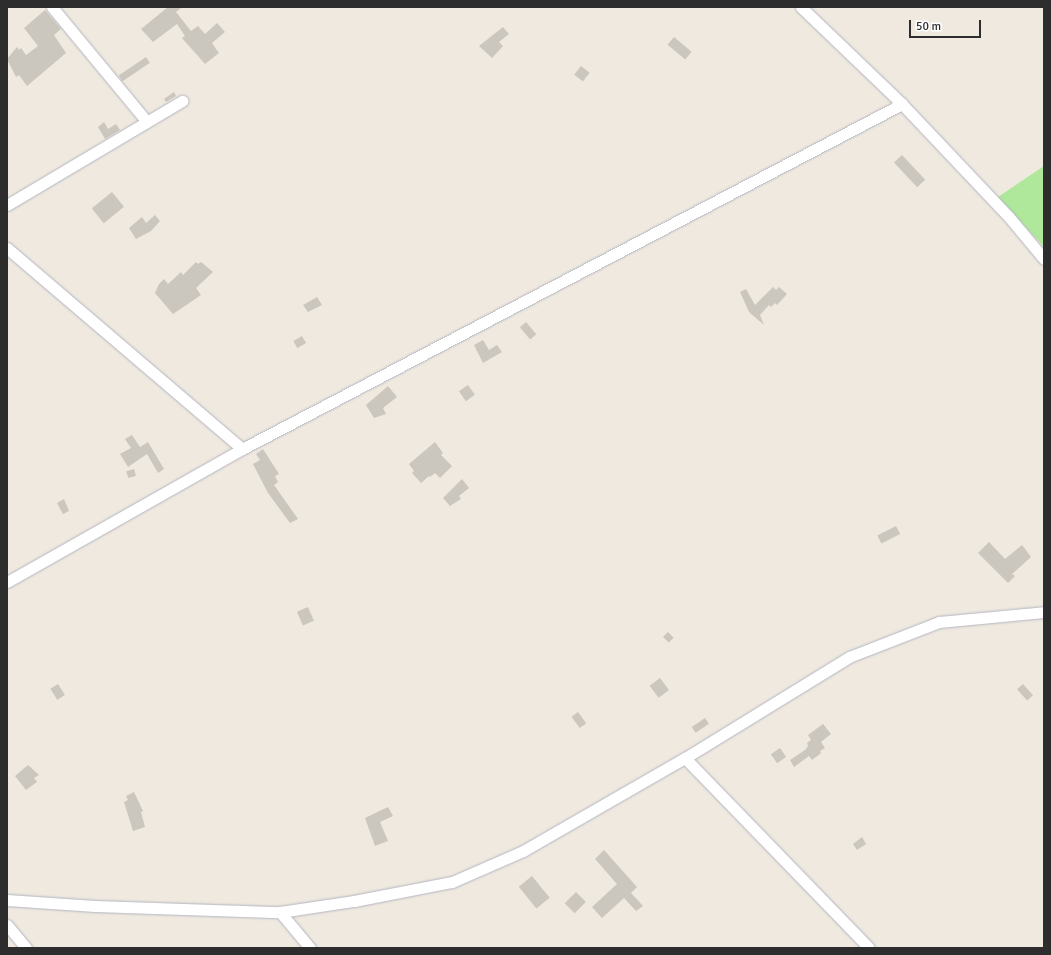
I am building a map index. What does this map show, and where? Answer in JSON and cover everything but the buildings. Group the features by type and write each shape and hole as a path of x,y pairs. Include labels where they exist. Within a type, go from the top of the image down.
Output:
{"street":[{"path":"52,7 148,122"},
{"path":"800,7 902,104 1044,259"},
{"path":"7,205 182,101"},
{"path":"7,582 242,449 902,104"},
{"path":"7,248 242,449"},
{"path":"7,900 94,906 280,912 424,888 474,874 523,851 685,758 849,656 939,622 1044,612"},
{"path":"685,758 869,948"},
{"path":"280,912 310,948"},
{"path":"7,924 26,948"}],"green space":[{"path":"1044,166 1044,247 998,197"}]}
